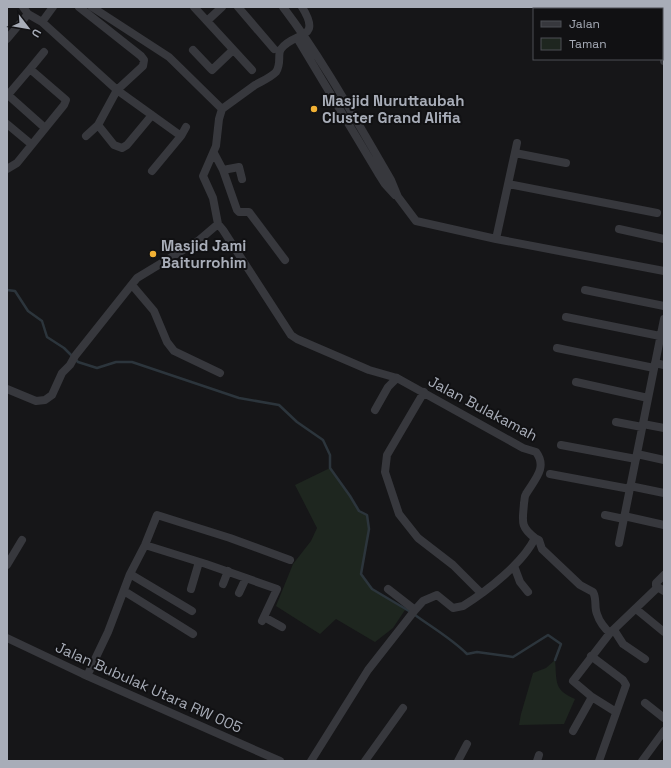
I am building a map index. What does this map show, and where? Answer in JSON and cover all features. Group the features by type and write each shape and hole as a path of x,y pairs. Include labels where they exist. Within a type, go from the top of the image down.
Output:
{"street":[{"path":"23,7 28,14 42,22 117,90 181,136"},
{"path":"42,22 53,7"},
{"path":"79,7 141,56 144,60 143,66 117,90 98,125 86,136"},
{"path":"92,7 169,57 222,109 275,73 280,61 279,52 281,48 308,30 310,22 302,7"},
{"path":"194,7 252,70"},
{"path":"207,21 222,7"},
{"path":"238,7 274,49"},
{"path":"283,7 381,179 398,197 408,213 416,221 496,239 664,271"},
{"path":"7,39 28,14"},
{"path":"192,50 212,70 233,50"},
{"path":"44,52 7,95 45,128"},
{"path":"7,168 15,165 64,105 66,100 30,69"},
{"name":"Jalan Bulakamah","path":"222,109 214,153 203,176 213,198 218,224 291,335 369,370 397,378 523,448 536,452 541,461 540,473 525,496 522,513 524,526 540,542 542,549 580,585 593,592 596,600 597,615 604,628 612,631"},
{"path":"98,125 114,145 122,148 127,145 152,115"},
{"path":"7,124 31,144"},
{"path":"152,171 181,136 186,127"},
{"path":"496,239 517,143"},
{"path":"214,153 223,170 237,210 239,212 249,212 285,260"},
{"path":"515,153 566,163"},
{"path":"223,170 239,167 242,179"},
{"path":"508,184 657,213"},
{"path":"7,389 36,401 45,400 56,390 62,373 70,365 132,285 143,274 198,241 218,224"},
{"path":"619,229 664,239"},
{"path":"132,285 154,311 167,342 174,351 220,373"},
{"path":"585,290 664,306"},
{"path":"566,317 662,334"},
{"path":"619,543 664,319"},
{"path":"557,348 654,366 664,365"},
{"path":"376,410 388,387 397,378"},
{"path":"576,382 648,398"},
{"path":"424,392 387,454 385,472 399,514 408,526 418,538 453,566 481,593"},
{"path":"616,422 664,428"},
{"path":"561,445 664,460"},
{"path":"550,474 664,493"},
{"path":"87,676 108,632 130,574 145,545 157,515 230,538 290,560"},
{"path":"605,515 664,525"},
{"path":"311,761 368,670 423,601 434,595 442,598 456,609 463,606 514,566 535,538"},
{"path":"7,565 22,540"},
{"path":"145,545 228,571 277,589 263,619 282,627"},
{"path":"190,589 199,562"},
{"path":"514,566 520,582 528,592"},
{"path":"223,584 228,571"},
{"path":"130,574 192,611"},
{"path":"616,712 592,697 573,681 612,631 661,589 656,583 664,575"},
{"path":"239,593 246,578"},
{"path":"388,589 415,610"},
{"path":"124,591 193,634"},
{"path":"636,609 664,632"},
{"path":"612,631 623,644 645,658"},
{"name":"Jalan Bubulak Utara RW 005","path":"7,638 87,676 280,761"},
{"path":"591,656 623,680 626,685 609,737 599,761"},
{"path":"573,731 592,697"},
{"path":"645,703 664,718"},
{"path":"365,761 403,708"},
{"path":"642,761 664,731"},
{"path":"458,761 467,744"}],"green space":[{"path":"330,468 359,511 367,515 369,529 361,574 372,589 405,610 393,628 375,642 336,619 320,634 276,606 293,564 311,541 317,528 295,485"},
{"path":"555,660 556,679 560,688 568,696 575,699 564,724 519,725 533,673 546,668"}],"waterway":[{"path":"7,290 15,291 28,311 42,321 47,337 64,348 78,362 97,368 116,362 132,362 239,398 279,405 297,422 323,440 330,455 330,468 359,511 367,515 369,529 361,574 372,589 409,611"},
{"path":"415,615 449,638 467,654 477,652 513,657 548,635 561,644 555,660"}],"place":[{"name":"Masjid Nuruttaubah Cluster Grand Alifia","path":"314,109"},
{"name":"Masjid Jami Baiturrohim","path":"153,254"}]}
